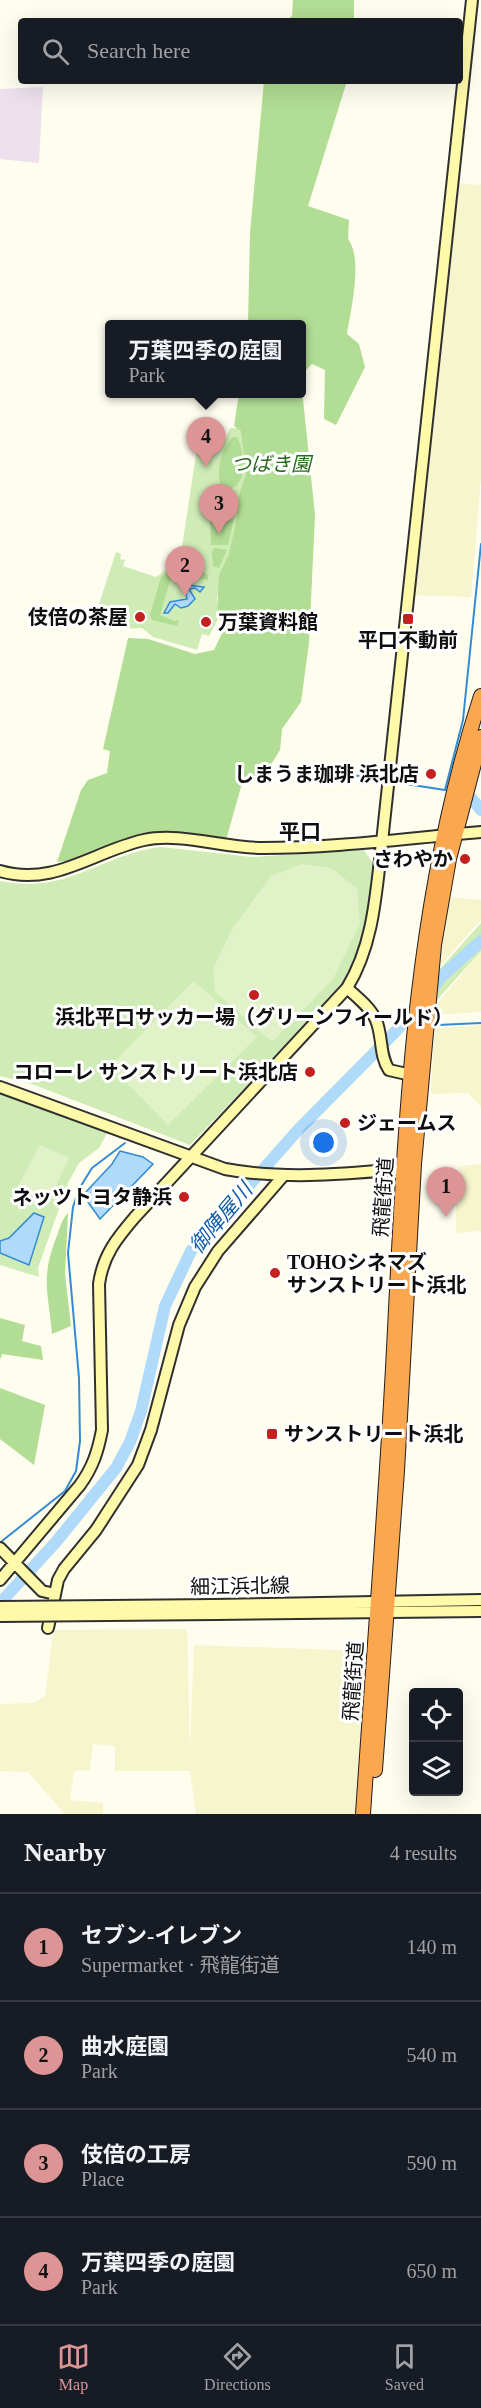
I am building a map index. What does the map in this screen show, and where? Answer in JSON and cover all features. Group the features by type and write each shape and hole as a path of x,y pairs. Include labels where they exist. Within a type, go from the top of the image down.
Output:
{"highway":[{"name":"飛龍街道","path":"373,1814 382,1607 409,1167 411,1076 418,994 464,750 481,696"},
{"name":"飛龍街道","path":"409,1167 448,836 481,737"},
{"name":"飛龍街道","path":"363,1814 382,1607"}],"street":[{"path":"463,76 471,0"},
{"path":"0,1580 18,1566 80,1485 92,1468 99,1450 102,1430 99,1284 101,1268 108,1250 135,1216 347,988 365,953 374,911 382,842 462,84"},
{"path":"0,871 26,875 56,873 123,846 158,838 263,848 382,842 481,832"},
{"path":"347,988 362,1001 376,1020 383,1061 389,1070 411,1076"},
{"path":"0,1087 225,1169 250,1174 280,1175 409,1167"},
{"path":"48,1628 55,1594 64,1569 96,1530 138,1465 151,1430 179,1325 195,1287 225,1242 280,1175"},
{"path":"0,1548 42,1591 55,1594"},
{"name":"細江浜北線","path":"382,1607 481,1600"},
{"name":"細江浜北線","path":"0,1607 215,1609"},
{"name":"細江浜北線","path":"0,1616 215,1609 382,1607 481,1611"}],"shaded area":[{"path":"43,87 39,163 0,159 0,89"}],"green space":[{"path":"293,0 354,0 354,18 290,18 292,16"},
{"path":"264,84 346,84 308,206 349,220 348,239 355,258 353,298 347,334 359,344 365,367 336,425 324,419 325,370 312,364 306,370 306,320 248,320 250,233"},
{"path":"453,183 481,185 481,476 471,597 411,595"},
{"name":"つばき園","path":"238,398 303,398 315,515 309,643 301,702 282,729 280,750 262,779 243,780 226,840 150,833 84,859 57,862 81,790 88,780 107,773 110,751 103,749 128,638 148,639 195,654 214,650 223,631 223,625 217,615 219,575 229,554 237,517 236,504 246,474 241,431 234,426"},
{"name":"つばき園","path":"230,428 293,429 217,597 218,619 209,636 202,634 197,650 153,637 142,628 113,629 115,616 98,607 116,552 121,554 120,559 125,560 123,566 156,577 180,560 198,442 216,447 226,438"},
{"path":"233,437 237,437 239,443 243,456 243,469 240,481 229,489 221,485 219,467 226,447"},
{"path":"222,492 229,493 232,499 231,532 228,545 211,545 210,517 216,516 221,522 229,519 230,506 215,502"},
{"path":"214,548 227,550 219,568 213,566"},
{"path":"179,565 192,568 192,573 198,575 200,570 208,575 208,580 184,575 170,581 160,615 174,621 179,620 177,626 152,620 150,615 161,577"},
{"path":"161,847 252,857 364,850 374,865 363,946 342,986 190,1145 32,1084 0,1076 0,881 24,884 65,879 139,851"},
{"path":"301,864 331,868 357,888 360,924 333,979 272,1042 215,992 213,969 232,929 271,876"},
{"path":"447,897 481,900 481,920 438,968"},
{"path":"481,923 481,951 436,1001 438,971"},
{"path":"481,951 481,1012 436,1015 435,1006"},
{"path":"194,981 257,1037 168,1125 110,1066"},
{"path":"481,1025 481,1107 468,1093 431,1094 434,1029"},
{"path":"0,1094 50,1109 108,1131 99,1148 79,1163 68,1183 38,1268 39,1277 0,1265"},
{"path":"40,1145 69,1158 47,1205 17,1188"},
{"path":"481,1164 481,1231 456,1233 456,1205 461,1203 460,1166"},
{"path":"68,1213 65,1274 71,1326 52,1334 47,1273 52,1248"},
{"path":"0,1318 25,1325 22,1341 41,1346 43,1360 2,1354 0,1360"},
{"path":"0,1388 45,1405 34,1465 0,1439"},
{"path":"187,1629 190,1750 194,1645 366,1651 356,1814 196,1814 190,1771 115,1771 115,1746 93,1744 90,1770 74,1771 70,1800 103,1803 103,1814 65,1814 28,1772 0,1771 0,1704 34,1703 45,1696 53,1634 56,1630"}],"water":[{"path":"188,585 204,587 200,592 195,588 189,589 195,599 188,606 181,608 175,604 168,613 164,613 170,602 187,599 185,590"},
{"path":"120,1151 143,1157 153,1164 100,1219 83,1195 112,1164"},
{"path":"34,1213 44,1217 29,1265 0,1253 0,1241 9,1238"}],"waterway":[{"name":"御陣屋川","path":"393,782 445,790 463,720 481,544"},
{"path":"346,774 384,780"},
{"name":"御陣屋川","path":"472,799 481,810"},
{"name":"御陣屋川","path":"0,1603 56,1542 116,1468 130,1442 141,1411 165,1306 191,1251 298,1130 396,1031 442,976 481,941"},
{"name":"御陣屋川","path":"402,1021 409,1022"},
{"path":"437,1025 481,1023"},
{"path":"2,1541 65,1491 76,1471 80,1441 79,1378 68,1253 73,1207 79,1189 92,1168 125,1143"}],"place":[{"name":"万葉四季の庭園","path":"206,467"},
{"name":"伎倍の工房","path":"219,534"},
{"name":"曲水庭園","path":"185,596"},
{"name":"伎倍の茶屋","path":"140,617"},
{"name":"平口不動前","path":"408,619"},
{"name":"万葉資料館","path":"206,622"},
{"name":"しまうま珈琲 浜北店","path":"431,774"},
{"name":"さわやか","path":"465,859"},
{"name":"浜北平口サッカー場（グリーンフィールド）","path":"254,995"},
{"name":"コローレ サンストリート浜北店","path":"310,1072"},
{"name":"ジェームス","path":"345,1123"},
{"name":"ネッツトヨタ静浜","path":"184,1197"},
{"name":"セブン-イレブン","path":"446,1217"},
{"name":"TOHOシネマズ サンストリート浜北","path":"275,1273"},
{"name":"サンストリート浜北","path":"272,1434"}],"district":[{"name":"平口","path":"300,832"}]}
